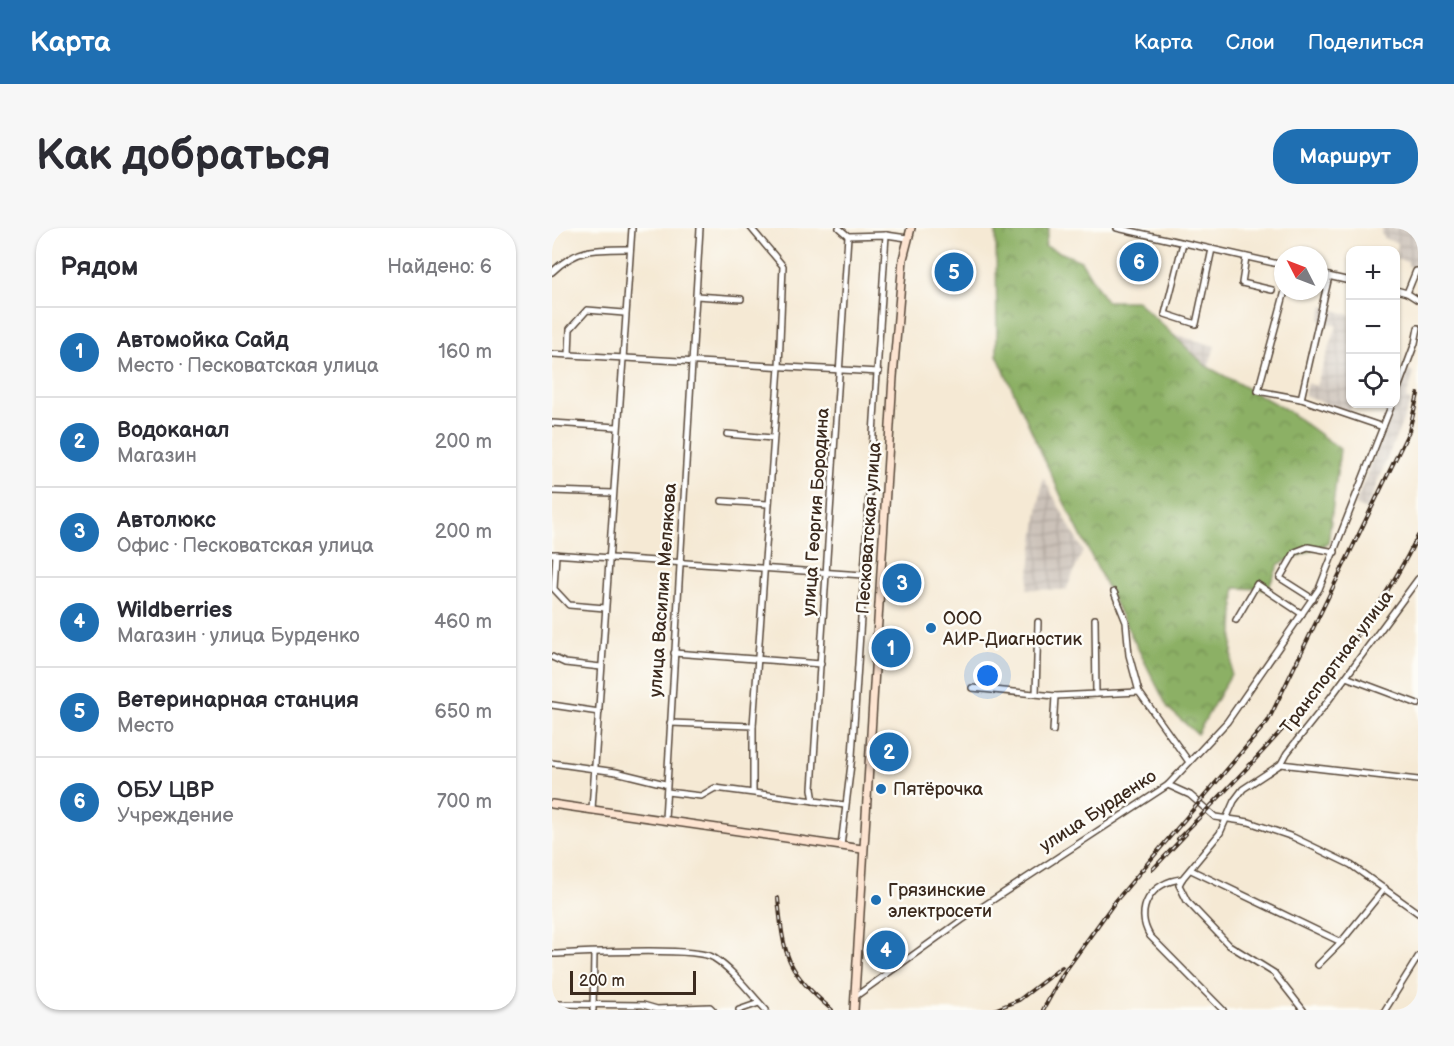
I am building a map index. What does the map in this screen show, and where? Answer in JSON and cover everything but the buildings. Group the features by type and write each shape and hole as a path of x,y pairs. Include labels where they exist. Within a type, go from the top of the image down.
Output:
{"main road":[{"name":"Песковатская улица","path":"854,1010 862,849 900,284 907,238 911,228"},
{"path":"552,804 862,849"}],"street":[{"path":"592,809 624,313 632,228"},
{"name":"улица Василия Мелякова","path":"665,819 667,792 665,784 700,228"},
{"path":"752,228 783,266 779,367 772,438 753,726 753,792"},
{"path":"839,228 848,236 886,235 907,238"},
{"path":"1117,228 1274,264"},
{"path":"841,846 844,805 849,789 852,756 879,372 886,235"},
{"name":"улица Георгия Бородина","path":"814,801 812,789 848,236"},
{"path":"1183,243 1165,314 1196,324 1212,249"},
{"path":"552,272 568,257 596,249 629,249"},
{"path":"1246,257 1242,283 1272,290"},
{"path":"1407,293 1418,271"},
{"path":"1301,399 1329,276 1346,280"},
{"path":"1400,291 1418,300"},
{"path":"696,296 741,299"},
{"path":"1283,300 1258,391 1301,399 1383,427"},
{"path":"569,355 570,329 587,310 624,313"},
{"path":"1400,381 1415,343 1418,328"},
{"path":"552,354 879,372"},
{"name":"улица Бурденко","path":"856,996 962,920 1168,785 1227,722 1313,599 1327,575 1390,408"},
{"path":"552,423 617,427"},
{"path":"727,434 772,438"},
{"path":"552,491 613,493"},
{"path":"722,501 768,504"},
{"path":"1313,599 1280,578 1295,552 1308,547 1335,552"},
{"path":"605,608 569,605 554,589 554,554 863,575"},
{"name":"Транспортная улица","path":"1281,764 1418,579"},
{"path":"1236,620 1257,585 1302,615"},
{"path":"1114,592 1126,622 1130,655 1139,692 1188,762"},
{"path":"1095,619 1096,694"},
{"path":"1036,694 1038,622"},
{"path":"674,653 821,663"},
{"path":"552,657 566,663 601,667"},
{"path":"1346,677 1418,704"},
{"path":"972,688 1054,696 1139,692"},
{"path":"1053,731 1054,696"},
{"path":"552,705 599,712"},
{"path":"670,723 753,726"},
{"path":"552,763 595,768 665,784"},
{"path":"1303,1010 1274,973 1229,945 1187,902 1179,885 1182,879 1220,832 1243,789 1281,764 1418,780"},
{"path":"1168,785 1190,795 1215,818 1249,822 1293,837 1351,865 1418,913"},
{"path":"667,792 701,796 715,788 844,805"},
{"path":"1191,870 1341,942"},
{"path":"1182,879 1171,880 1150,895 1144,904 1144,925 1150,936 1223,1010"},
{"path":"1318,965 1341,942 1384,888"},
{"path":"593,1007 594,953"},
{"path":"552,954 692,953 715,958 766,1010"},
{"path":"1385,1010 1418,957"},
{"path":"739,1010 759,1003"},
{"path":"552,1004 593,1007 643,1005 657,1009 710,1007 713,1010"}],"shaded area":[{"path":"1382,228 1418,228 1418,268 1408,266 1408,262 1400,260 1398,243 1385,239 1381,233"},
{"path":"1323,306 1346,314 1346,408 1351,408 1349,413 1304,395 1307,383 1316,386 1337,326 1320,320"},
{"path":"1123,320 1215,346 1208,368"},
{"path":"1407,370 1414,373 1406,398 1411,401 1366,510 1355,505 1392,408 1400,408 1400,388"},
{"path":"1043,477 1083,551 1066,590 1027,589"}],"green space":[{"path":"996,228 1049,228 1045,246 1081,261 1106,301 1137,301 1206,366 1285,409 1340,449 1328,544 1279,564 1268,589 1235,588 1231,674 1197,734 1168,708 1062,498 997,355"}],"railway":[{"path":"1043,1010 1063,974 1114,903 1268,721 1409,431 1418,394"},
{"path":"1178,839 1279,734 1341,659 1395,579 1418,536"},
{"path":"1153,869 1186,834"},
{"path":"778,898 782,935 790,962 805,984 832,1010"},
{"path":"994,1010 1019,1000 1062,967"}],"place":[{"name":"ОБУ ЦВР","path":"1139,262"},
{"name":"Ветеринарная станция","path":"954,272"},
{"name":"Автолюкс","path":"902,583"},
{"name":"ООО АИР-Диагностик","path":"931,628"},
{"name":"Автомойка Сайд","path":"891,648"},
{"name":"Водоканал","path":"889,752"},
{"name":"Пятёрочка","path":"881,789"},
{"name":"Грязинские электросети","path":"876,900"},
{"name":"Wildberries","path":"886,950"}]}
